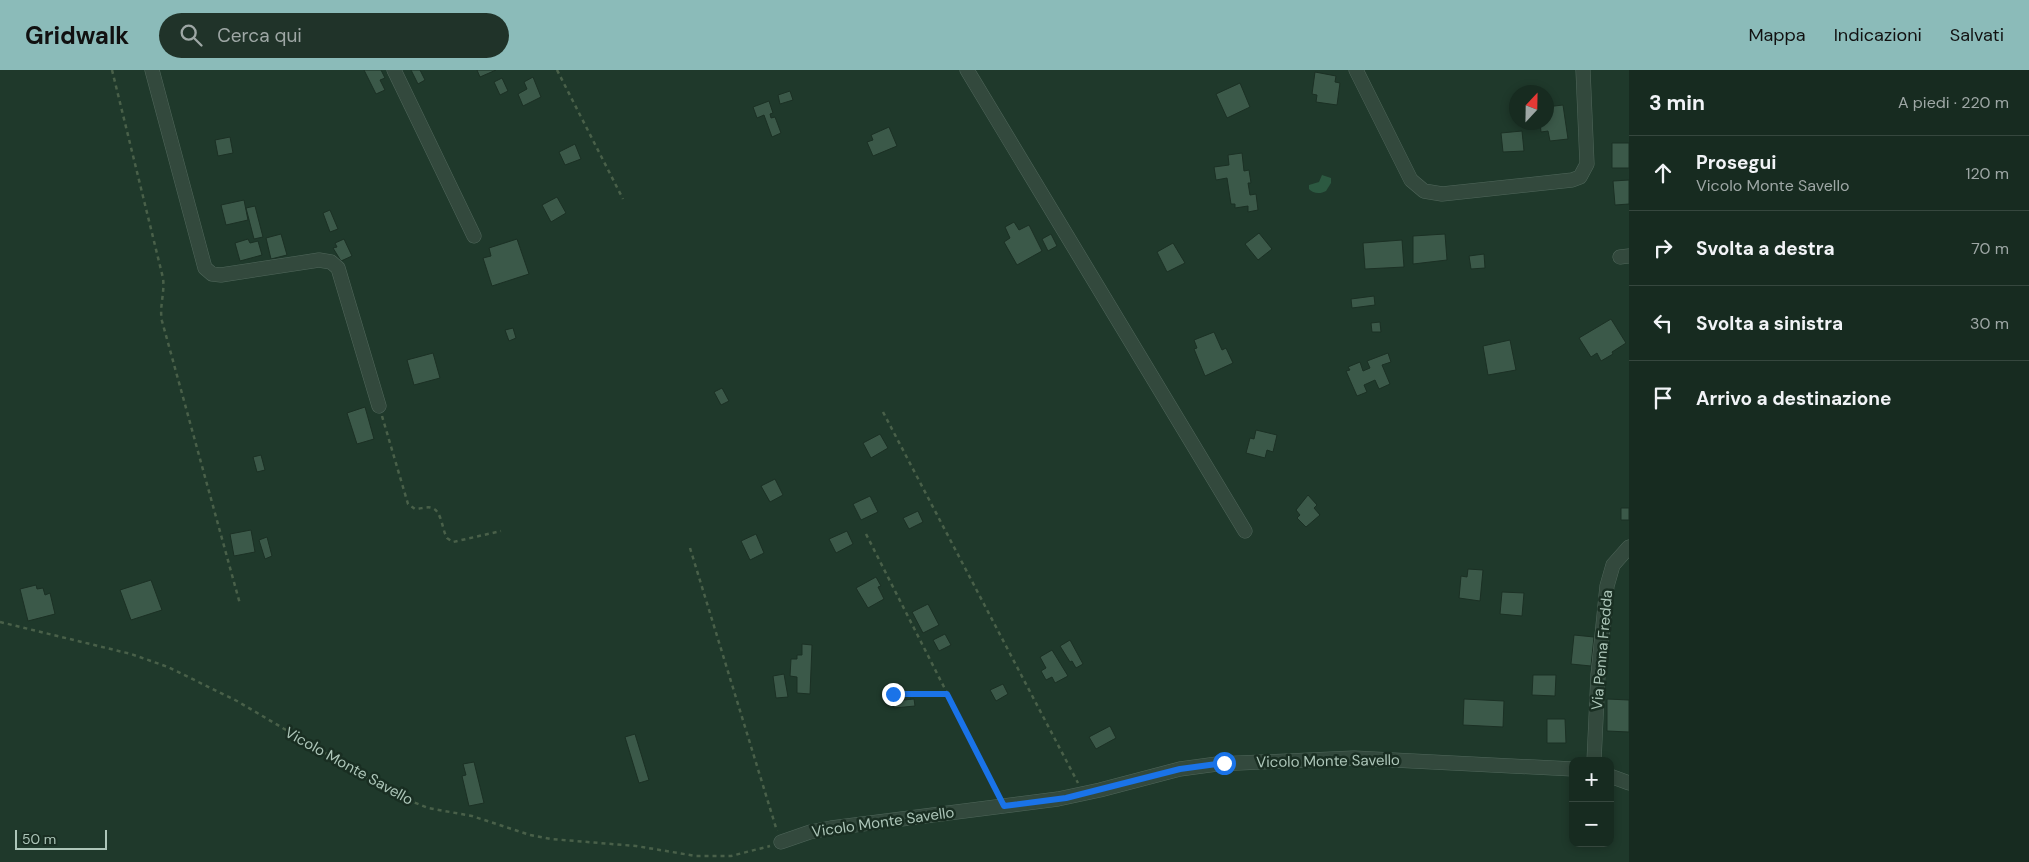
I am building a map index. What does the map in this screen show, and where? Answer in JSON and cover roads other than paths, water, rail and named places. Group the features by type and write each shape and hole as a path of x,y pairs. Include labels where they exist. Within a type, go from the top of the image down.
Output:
{"street":[{"path":"152,70 205,268 212,274 221,275 320,260 334,264 338,268 379,406"},
{"path":"394,70 474,236"},
{"path":"966,70 1245,531"},
{"path":"1356,70 1411,180 1424,191 1442,194 1572,180 1580,177 1585,171 1587,161 1583,70"},
{"name":"Via Penna Fredda","path":"1594,757 1598,675 1607,586 1613,565 1629,547"},
{"name":"Vicolo Monte Savello","path":"781,842 810,832 831,828 1084,794 1180,769 1232,763 1354,758 1569,769"},
{"path":"1614,777 1629,783"}]}
